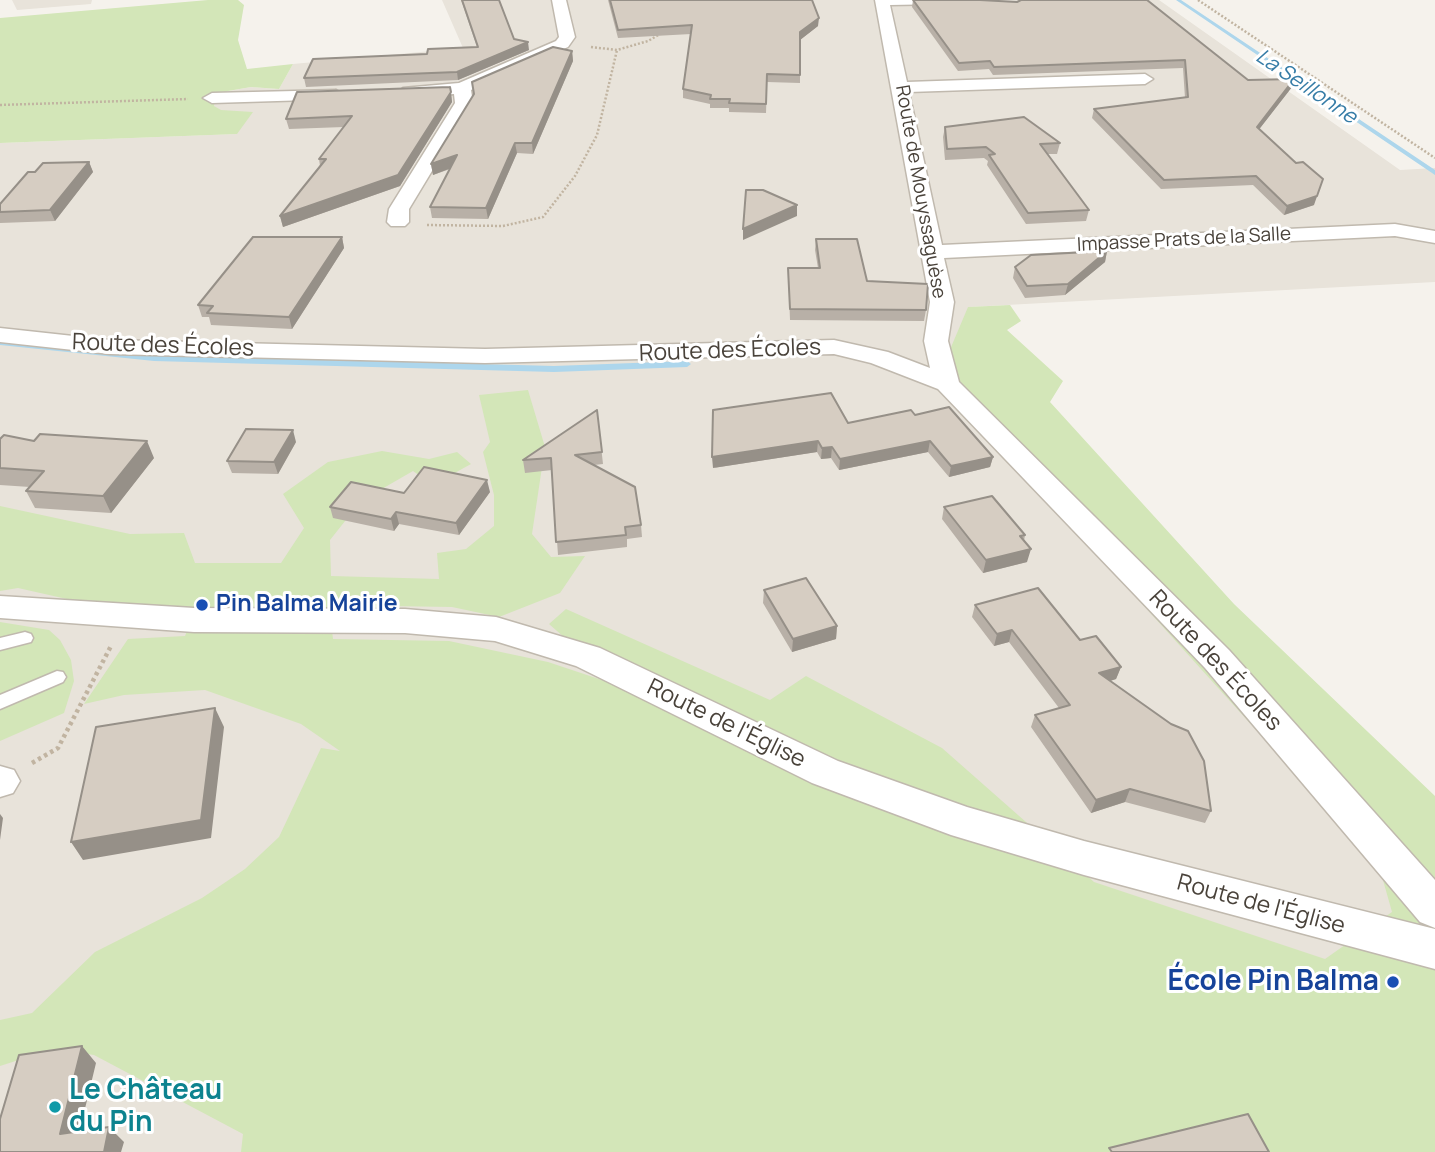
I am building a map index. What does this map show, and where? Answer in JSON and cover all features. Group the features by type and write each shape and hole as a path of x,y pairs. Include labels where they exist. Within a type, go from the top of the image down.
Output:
{"street":[{"path":"397,93 462,88 562,44 567,37 559,0"},
{"path":"883,0 945,0"},
{"name":"Route de Mouyssaguèse","path":"883,0 942,302 936,341 947,384"},
{"path":"901,87 1145,79"},
{"path":"398,222 399,209 464,103 462,88"},
{"path":"212,98 359,94"},
{"name":"Impasse Prats de la Salle","path":"933,252 1395,229 1435,237"},
{"name":"Route des Écoles","path":"0,335 124,347 485,356 834,347 879,357 947,384 1217,659 1435,909"},
{"path":"879,357 936,341"},
{"name":"Route de l'Église","path":"0,607 194,620 450,623 496,629 540,640 588,657 825,772 965,823 1148,876 1435,949"}],"lane":[{"path":"0,644 25,638"},
{"path":"0,702 57,677"}],"path":[{"path":"1198,0 1435,158"},
{"path":"562,44 617,50 648,41 667,30"},
{"path":"398,222 503,226 543,217 575,176 597,135 616,64 617,50"},
{"path":"0,105 212,98"},
{"path":"0,782 58,747 128,616"}],"shaded area":[{"path":"12,0 92,0 91,4 17,10"},
{"path":"442,0 1159,0 1400,170 1435,168 1435,282 969,307 1435,892 1435,1152 0,1152 0,143 237,134 214,106 217,97 228,91 251,87 279,89 293,64 463,48"}],"green space":[{"path":"208,0 238,0 244,5 238,40 247,69 293,64 279,89 251,87 228,91 217,97 214,106 221,110 253,112 237,134 0,143 0,18"},
{"path":"1010,305 1021,321 1007,330 1063,381 1050,402 1234,604 1435,796 1435,1152 241,1152 243,1134 94,1055 53,1049 0,1066 0,1020 32,1013 95,952 202,898 245,869 279,837 321,748 340,751 301,724 205,690 124,695 84,704 128,639 185,636 195,611 89,604 18,588 0,591 0,506 130,534 184,533 195,563 281,563 304,528 283,494 328,462 382,451 429,459 457,452 471,464 433,485 413,471 361,501 330,540 331,576 439,579 437,553 466,549 494,526 494,495 483,452 490,442 479,395 528,390 545,447 532,534 551,557 585,556 560,593 499,617 452,607 387,606 330,613 333,639 449,641 548,662 620,686 549,624 566,609 770,700 806,676 942,748 1094,882 1325,959 1392,912 1379,866 938,378 968,307"},
{"path":"0,622 49,630 60,640 71,660 74,681 64,713 0,741"}],"building":[{"path":"462,0 499,0 514,39 528,42 457,72 304,78 313,59 427,54 428,49 478,47"},
{"path":"610,0 812,0 819,18 800,32 800,75 767,74 766,104 729,103 730,99 710,99 711,95 683,89 692,25 618,30"},
{"path":"913,0 1147,0 1248,80 1294,79 1257,127 1296,163 1303,162 1323,179 1317,196 1287,206 1256,176 1164,180 1094,109 1188,97 1185,60 994,67 990,61 959,63"},
{"path":"553,47 572,51 532,143 515,143 486,208 430,207 457,155 431,164 474,94 472,82"},
{"path":"450,87 451,92 398,175 280,216 326,159 319,159 352,116 286,119 297,92"},
{"path":"1024,117 1060,143 1040,144 1089,210 1028,213 989,155 995,154 986,147 947,149 945,127"},
{"path":"89,162 50,210 0,212 0,204 28,172 35,172 43,163"},
{"path":"746,190 763,190 797,205 743,229"},
{"path":"253,237 342,237 289,317 207,313 213,306 198,305"},
{"path":"816,239 857,239 867,281 928,284 926,310 790,309 788,268 820,268"},
{"path":"1107,251 1068,284 1027,286 1015,267 1031,255"},
{"path":"831,393 848,423 911,410 915,415 949,407 993,457 951,466 930,441 840,459 832,447 822,448 818,441 712,457 713,410"},
{"path":"597,410 602,452 575,455 635,487 641,525 625,527 626,535 556,542 551,458 523,460"},
{"path":"246,429 293,430 274,462 227,461"},
{"path":"40,434 147,441 103,496 26,491 44,471 0,468 0,439 4,435 34,441"},
{"path":"424,467 487,480 456,523 396,512 391,519 330,507 351,482 404,493"},
{"path":"992,496 1025,535 1020,536 1031,549 986,560 944,507"},
{"path":"806,578 837,626 793,639 764,590"},
{"path":"1038,588 1080,640 1096,636 1121,667 1099,673 1171,724 1188,731 1204,761 1211,811 1130,789 1096,800 1035,715 1070,705 1012,630 997,634 975,605"},
{"path":"215,708 201,820 71,842 96,727"},
{"path":"82,1046 60,1134 109,1127 104,1152 0,1152 0,1119 19,1055"},
{"path":"1248,1114 1269,1152 1112,1152 1109,1148"}],"waterway":[{"name":"La Seillonne","path":"1178,0 1435,173"},
{"path":"0,343 154,358 554,369 687,364"}],"place":[{"name":"Pin Balma Mairie","path":"202,605"},
{"name":"École Pin Balma","path":"1393,982"},
{"name":"Le Château du Pin","path":"55,1107"}]}
